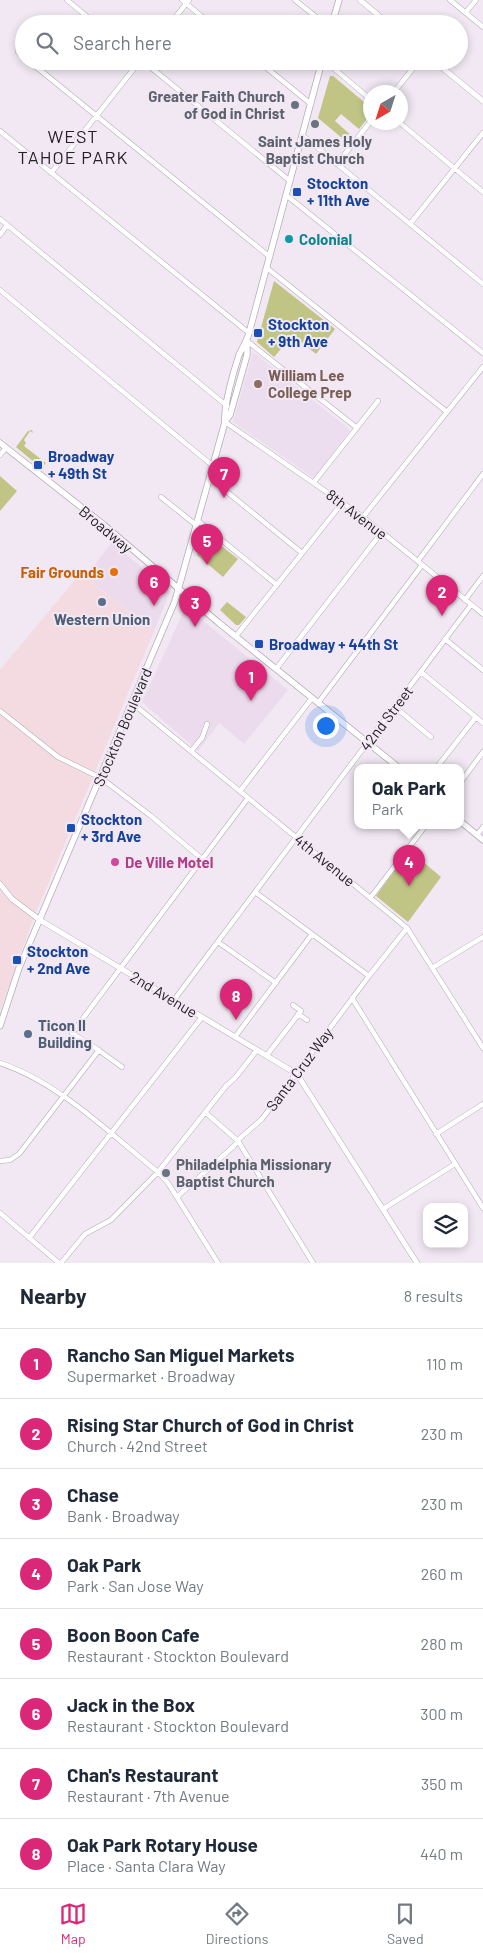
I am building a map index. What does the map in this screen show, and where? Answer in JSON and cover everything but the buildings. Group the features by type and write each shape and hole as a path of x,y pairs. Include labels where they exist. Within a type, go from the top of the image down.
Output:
{"main road":[{"path":"335,15 339,0"},
{"name":"Stockton Boulevard","path":"0,1024 17,975 178,589 225,422 230,415 247,355 249,333 321,70"},
{"name":"Stockton Boulevard","path":"225,422 224,414 240,354 247,341"},
{"name":"Broadway","path":"0,443 104,525 178,589 395,764"},
{"path":"464,824 483,840"}],"street":[{"path":"67,0 85,15"},
{"path":"295,0 314,15"},
{"path":"360,0 378,15"},
{"path":"450,0 483,27"},
{"path":"466,12 476,0"},
{"path":"176,15 186,1 201,15"},
{"path":"40,70 270,257"},
{"path":"51,173 134,70"},
{"path":"153,70 290,180"},
{"path":"269,70 311,104"},
{"path":"335,70 363,93"},
{"path":"400,85 412,70"},
{"path":"445,70 483,101"},
{"path":"337,164 364,130"},
{"path":"408,130 483,192"},
{"path":"0,132 249,333"},
{"path":"410,224 483,133"},
{"path":"302,135 483,284"},
{"path":"286,195 483,353"},
{"path":"0,219 227,406"},
{"path":"0,235 8,225"},
{"path":"267,268 447,412"},
{"path":"0,290 213,466"},
{"path":"247,341 357,428"},
{"path":"363,516 482,369"},
{"path":"314,482 378,401"},
{"name":"8th Avenue","path":"225,422 363,516 483,614"},
{"path":"0,455 6,448"},
{"path":"318,703 483,474"},
{"path":"210,478 302,553"},
{"path":"161,497 277,585"},
{"path":"236,636 343,502"},
{"path":"276,669 382,532"},
{"path":"465,600 483,576"},
{"name":"42nd Street","path":"174,1000 471,604"},
{"path":"445,639 483,670"},
{"path":"421,672 483,723"},
{"path":"240,791 312,698"},
{"name":"4th Avenue","path":"132,703 407,928 483,1048"},
{"path":"395,707 431,737"},
{"path":"0,711 58,757 100,778 151,816 202,859"},
{"path":"439,764 476,717"},
{"path":"192,751 202,738 207,724"},
{"path":"464,778 483,752"},
{"path":"122,1067 72,1033 248,798"},
{"path":"477,835 483,827"},
{"path":"371,897 423,829"},
{"name":"2nd Avenue","path":"0,884 12,899 40,920 298,1074 417,1263"},
{"path":"255,892 369,976"},
{"name":"Santa Cruz Way","path":"176,1197 262,1119 407,928"},
{"path":"235,1037 312,934"},
{"path":"432,968 483,937"},
{"path":"218,942 276,983"},
{"path":"352,998 483,1208"},
{"path":"267,1055 301,1011 294,1005"},
{"path":"298,1014 307,1020"},
{"path":"29,1238 202,1017"},
{"path":"0,1160 10,1160 18,1154 99,1050"},
{"path":"0,1213 60,1263 85,1234 111,1220 158,1172 257,1050"},
{"path":"0,1063 20,1069 63,1096 158,1172 168,1183 218,1263"},
{"path":"436,1134 483,1104"},
{"path":"205,1112 238,1141 313,1263"},
{"path":"383,1209 455,1164"}],"shaded area":[{"path":"253,352 350,430 314,478 233,422"},
{"path":"112,542 170,592 154,631 85,577"},
{"path":"80,574 154,631 32,922 0,1011 0,670"},
{"path":"191,611 288,690 244,744 219,723 198,751 142,702 183,613"}],"green space":[{"path":"330,76 333,76 363,101 363,124 359,129 341,114 335,121 353,137 348,143 318,118"},
{"path":"274,281 335,329 316,354 293,335 274,357 257,342"},
{"path":"32,430 33,433 30,431 24,440 26,443 24,446 46,463 41,468 16,447 28,431"},
{"path":"0,476 17,491 0,511"},
{"path":"205,533 238,559 223,577 197,555 202,535"},
{"path":"227,602 246,617 239,625 236,625 220,610"},
{"path":"409,850 441,877 408,922 376,896"}],"place":[{"name":"Greater Faith Church of God in Christ","path":"295,105"},
{"name":"Saint James Holy Baptist Church","path":"315,124"},
{"name":"Stockton + 11th Ave","path":"297,192"},
{"name":"Colonial","path":"289,239"},
{"name":"Stockton + 9th Ave","path":"258,333"},
{"name":"William Lee College Prep","path":"258,384"},
{"name":"Broadway + 49th St","path":"38,465"},
{"name":"Chan's Restaurant","path":"224,498"},
{"name":"Boon Boon Cafe","path":"207,565"},
{"name":"Fair Grounds","path":"114,572"},
{"name":"Western Union","path":"102,602"},
{"name":"Jack in the Box","path":"154,606"},
{"name":"Rising Star Church of God in Christ","path":"442,616"},
{"name":"Chase","path":"195,627"},
{"name":"Broadway + 44th St","path":"259,644"},
{"name":"Rancho San Miguel Markets","path":"251,701"},
{"name":"Stockton + 3rd Ave","path":"71,828"},
{"name":"De Ville Motel","path":"115,862"},
{"name":"Oak Park","path":"409,886"},
{"name":"Stockton + 2nd Ave","path":"17,960"},
{"name":"Oak Park Rotary House","path":"236,1020"},
{"name":"Ticon II Building","path":"28,1034"},
{"name":"Philadelphia Missionary Baptist Church","path":"166,1173"}],"district":[{"name":"WEST TAHOE PARK","path":"73,146"}]}
